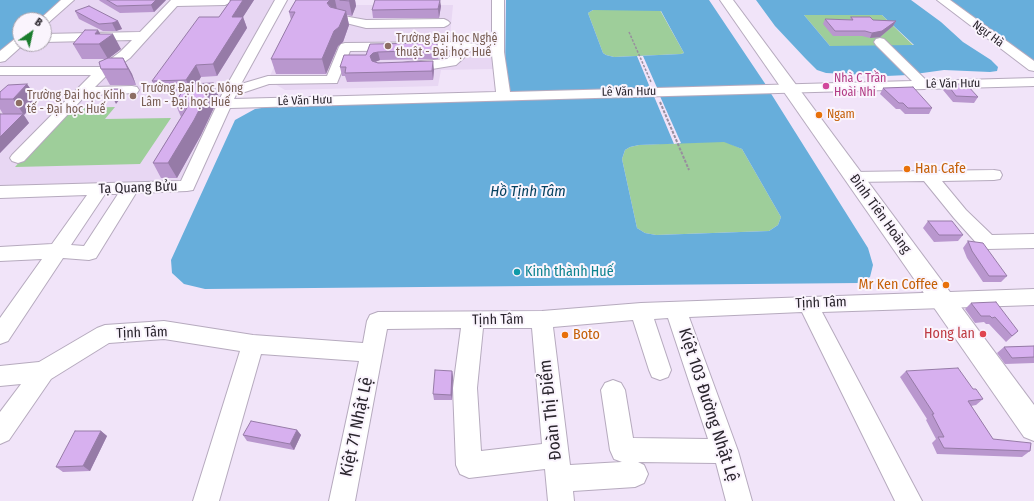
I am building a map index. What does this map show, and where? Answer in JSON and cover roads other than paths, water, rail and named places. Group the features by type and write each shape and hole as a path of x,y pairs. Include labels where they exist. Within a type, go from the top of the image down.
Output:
{"main road":[{"name":"Đinh Tiên Hoàng","path":"726,0 1034,428"}],"street":[{"path":"52,14 68,0"},
{"path":"498,0 498,52 503,95"},
{"name":"Ngự Hà","path":"943,0 1034,67"},
{"name":"Tạ Quang Bửu","path":"6,191 99,190 187,186 227,98 285,1"},
{"path":"18,158 103,71 125,55 176,2 225,2"},
{"path":"338,18 360,22 445,19 440,46"},
{"path":"227,98 268,80 332,80 351,47 360,22"},
{"path":"52,38 143,36"},
{"path":"880,42 923,85"},
{"path":"351,47 463,46 498,52"},
{"path":"395,66 432,65 451,62 463,52 463,46"},
{"path":"0,58 12,48"},
{"path":"1009,60 1034,82"},
{"path":"0,71 103,71"},
{"name":"Lê Văn Hưu","path":"227,98 503,95 1034,82"},
{"path":"83,91 132,90"},
{"path":"929,176 960,214 987,242 1034,241"},
{"path":"853,177 994,176"},
{"path":"0,254 58,251 89,253 130,189"},
{"path":"0,335 99,190"},
{"path":"0,205 6,191"},
{"name":"Tịnh Tâm","path":"0,376 43,372 105,334 164,330 253,344 372,353 378,321 542,319 641,311 942,299 1034,297"},
{"path":"808,304 909,501"},
{"name":"Kiệt 103 Đường Nhật Lệ","path":"676,310 725,451 740,501"},
{"path":"641,311 660,370"},
{"name":"Đoàn Thị Điểm","path":"542,319 558,478"},
{"path":"473,320 465,388 469,465 558,478 636,474"},
{"path":"206,501 253,344"},
{"name":"Kiệt 71 Nhật Lệ","path":"342,501 372,353"},
{"path":"1,428 43,372"},
{"path":"613,390 623,450 725,451"}],"water":[{"path":"0,0 62,0 48,12 12,12 12,42 0,52"},
{"path":"506,0 709,0 766,85 508,92 505,75","holes":["593,10 661,11 684,53 614,57 606,55 603,53 588,13"]},
{"path":"756,0 911,0 941,22 963,42 991,60 998,67 997,71 990,72 944,70 908,75 886,76 826,73 817,70 775,26","holes":["804,15 882,15 914,45 830,46"]},
{"path":"949,0 1034,0 1034,61"},
{"name":"Hồ Tịnh Tâm","path":"770,92 868,248 873,265 870,277 859,283 205,289 184,284 172,273 171,260 235,120 255,109 274,106","holes":["724,142 742,149 781,217 778,225 769,231 656,235 645,233 637,228 622,159 625,150 639,145"]}],"place":[{"name":"Trường Đại học Nghệ thuật - Đại học Huế","path":"388,46"},
{"name":"Nhà C Trần Hoài Nhi","path":"826,86"},
{"name":"Trường Đại học Nông Lâm - Đại học Huế","path":"133,96"},
{"name":"Trường Đại học Kinh tế - Đại học Huế","path":"19,103"},
{"name":"Ngam","path":"819,115"},
{"name":"Han Cafe","path":"907,169"},
{"name":"Kinh thành Huế","path":"517,272"},
{"name":"Mr Ken Coffee","path":"946,285"},
{"name":"Hong lan","path":"983,334"},
{"name":"Boto","path":"565,335"}]}
